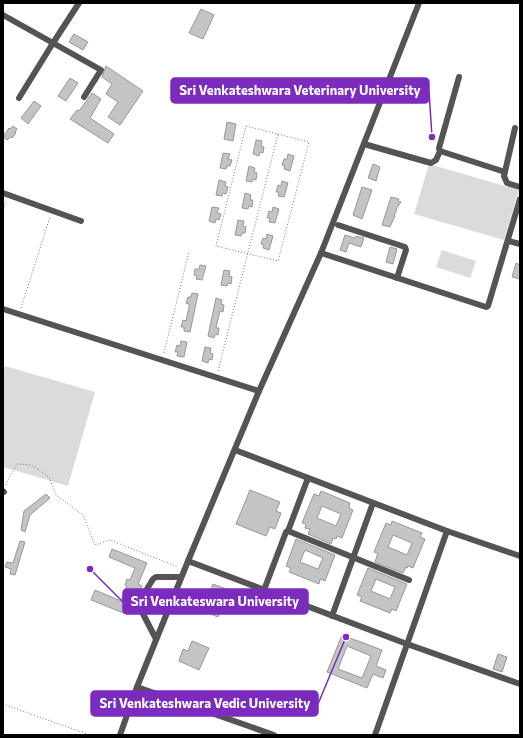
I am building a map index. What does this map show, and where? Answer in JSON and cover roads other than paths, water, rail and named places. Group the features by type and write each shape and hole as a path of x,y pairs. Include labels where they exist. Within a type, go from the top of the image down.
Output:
{"lane":[{"path":"19,98 79,3"},
{"path":"120,735 137,687 184,569 259,391 321,253 419,3"},
{"path":"3,15 101,70 84,97"},
{"path":"364,144 431,163 436,160 440,151 439,148 459,77"},
{"path":"516,128 504,176 507,183 520,187"},
{"path":"440,151 505,172"},
{"path":"6,194 81,221"},
{"path":"321,253 487,307 520,200"},
{"path":"338,225 405,248 406,250 397,278"},
{"path":"508,241 520,244"},
{"path":"3,309 259,391"},
{"path":"235,450 447,531 520,556"},
{"path":"264,590 308,478"},
{"path":"332,616 373,503"},
{"path":"288,531 409,580"},
{"path":"375,735 447,531"},
{"path":"188,561 407,644 520,684"},
{"path":"156,639 141,610 141,599 153,579 156,577 181,577"},
{"path":"137,687 274,735"}],"place":[{"name":"Sri Venkateshwara Veterinary University","path":"432,137"},
{"name":"Sri Venkateswara University","path":"90,569"},
{"name":"Sri Venkateshwara Vedic University","path":"346,637"}]}
